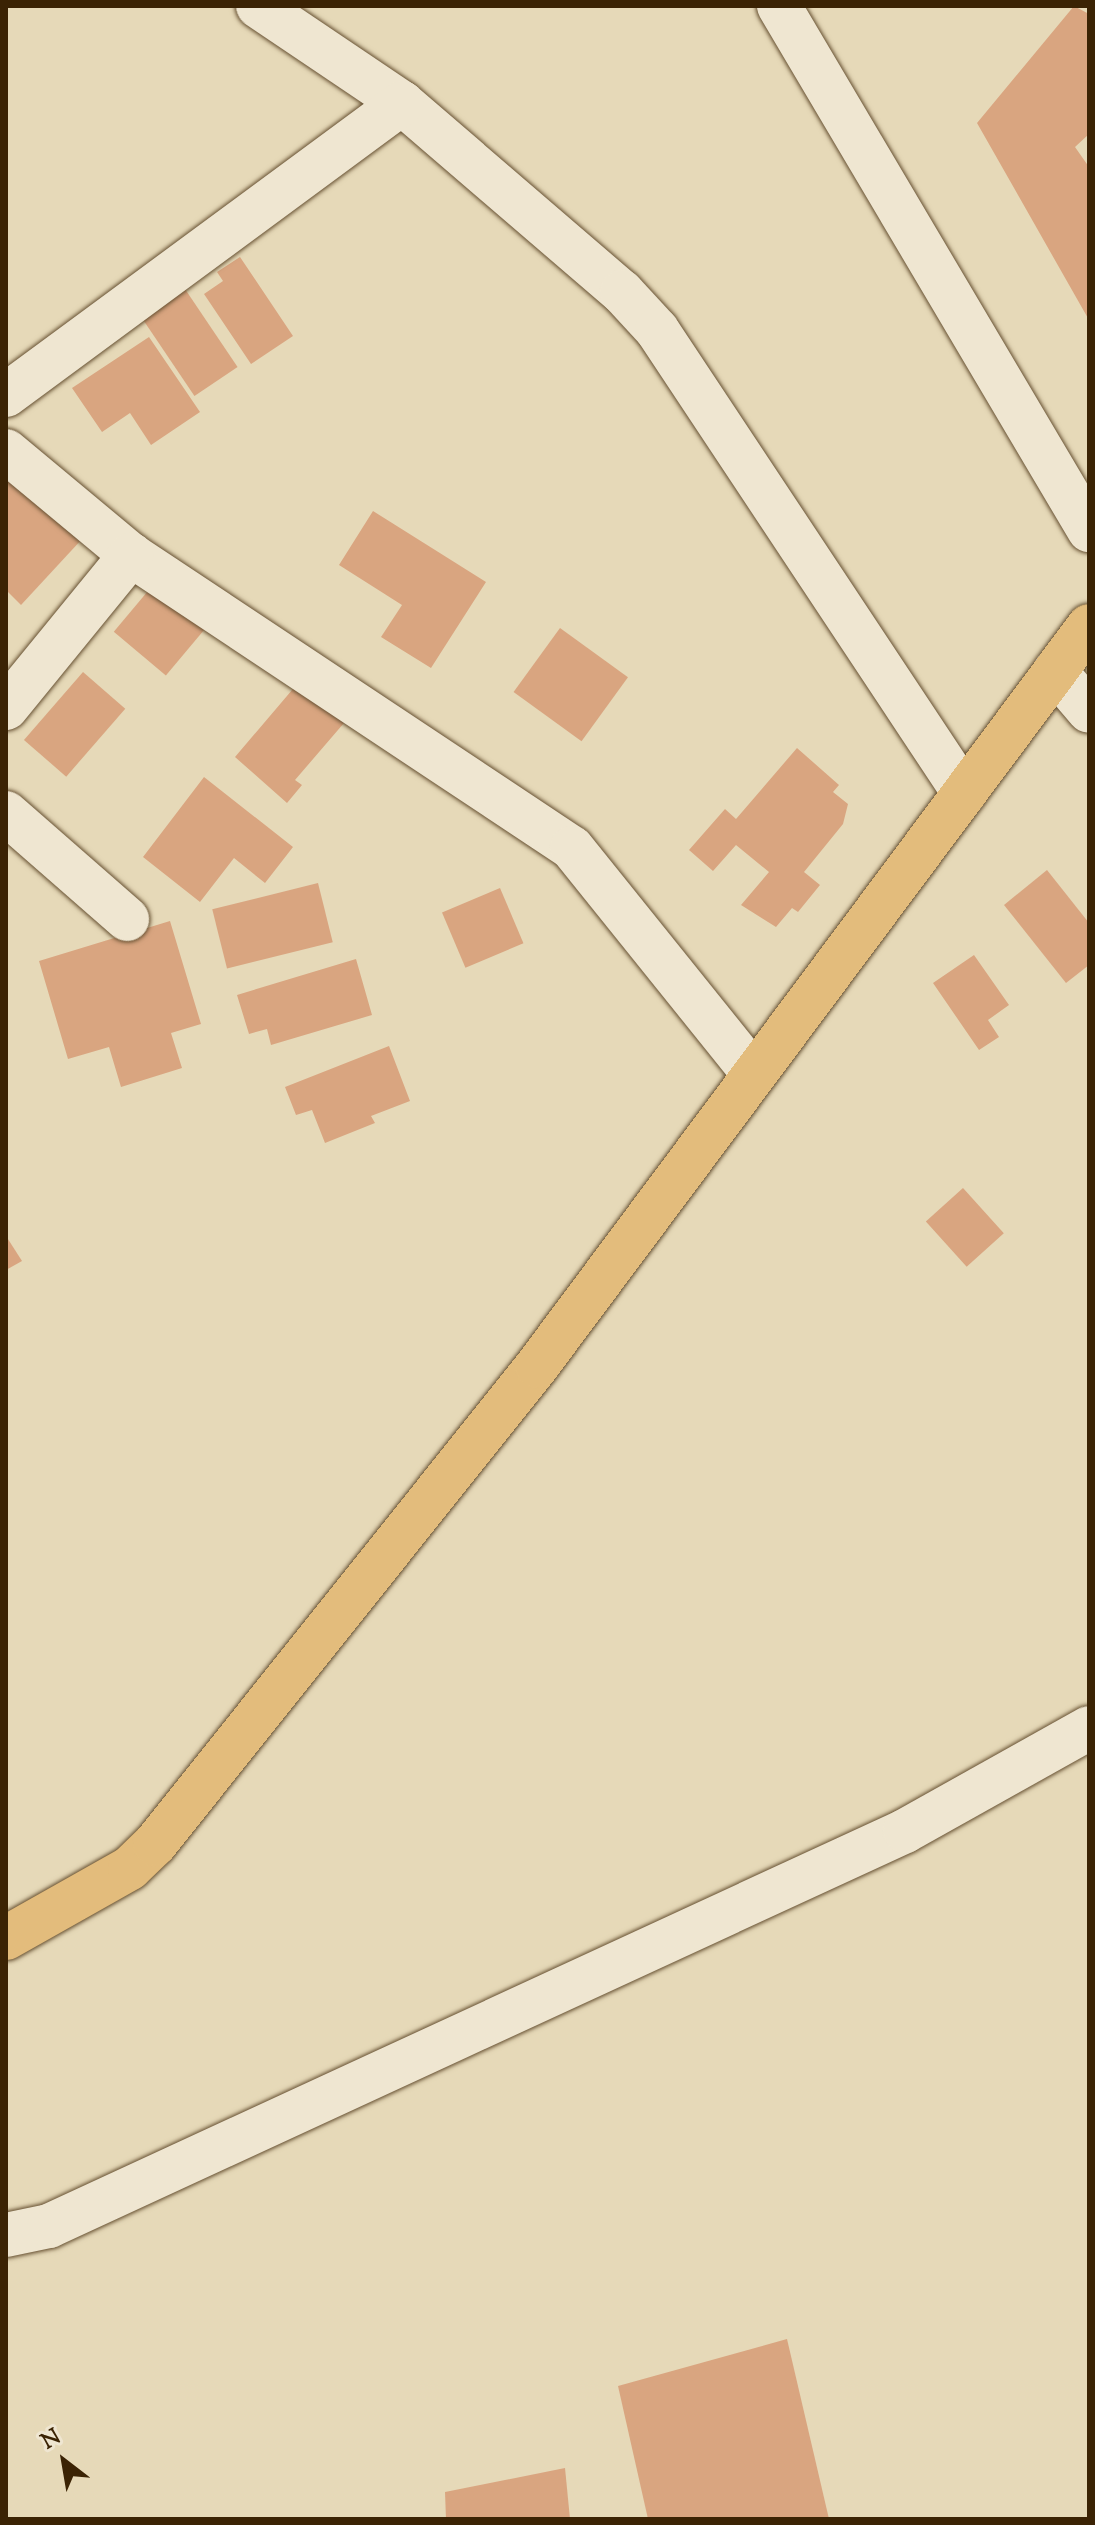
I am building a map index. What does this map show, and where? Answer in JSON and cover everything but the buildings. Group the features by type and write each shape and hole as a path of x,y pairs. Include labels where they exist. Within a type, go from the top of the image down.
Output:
{"main road":[{"path":"6,1938 130,1868 155,1844 537,1366 1089,626"}],"street":[{"path":"258,6 402,103 622,292 657,330 964,793"},
{"path":"779,6 1089,530"},
{"path":"6,395 402,103"},
{"path":"6,451 131,555 572,848 754,1074"},
{"path":"6,708 131,555"},
{"path":"1055,671 1089,711"},
{"path":"6,813 127,919"},
{"path":"6,2235 49,2226 905,1831 1089,1728"}]}
